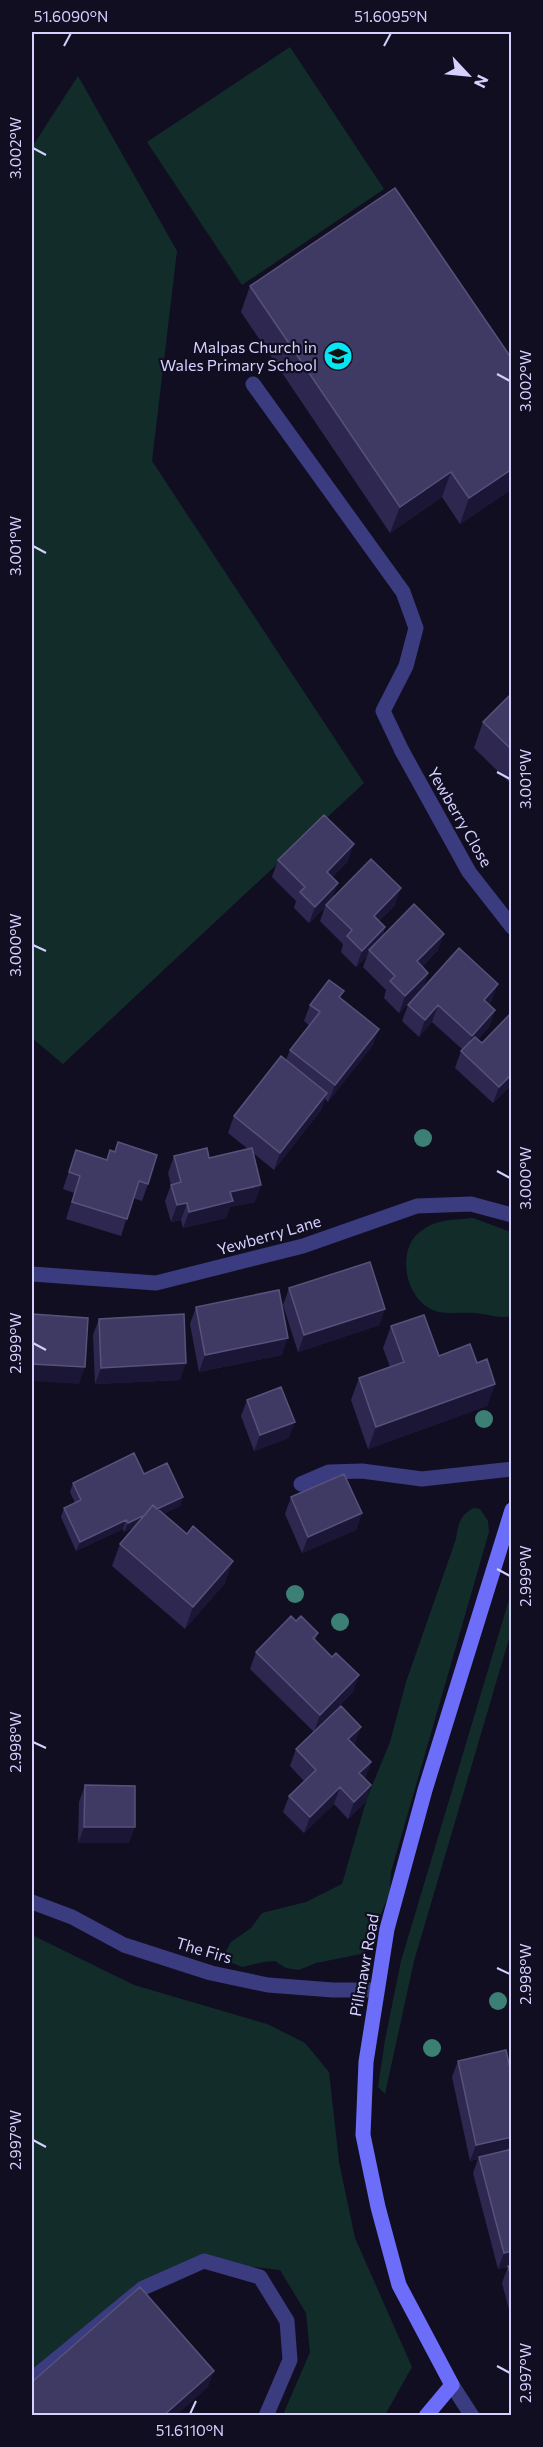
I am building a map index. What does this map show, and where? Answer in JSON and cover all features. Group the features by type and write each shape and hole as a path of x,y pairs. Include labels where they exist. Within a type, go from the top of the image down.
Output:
{"street":[{"name":"Yewberry Close","path":"253,384 403,592 416,628 406,666 383,711 402,751 469,872 512,927"},
{"name":"Yewberry Lane","path":"32,1274 156,1283 303,1246 417,1206 471,1204 512,1215"},
{"path":"301,1484 330,1472 362,1471 422,1479 512,1469"},
{"name":"Pillmawr Road","path":"452,2385 399,2286 378,2207 363,2135 366,2062 387,1929 422,1801 512,1510"},
{"name":"The Firs","path":"32,1902 72,1917 124,1945 211,1973 268,1985 333,1990 377,1990"},
{"path":"32,2379 143,2288 204,2260 260,2277 287,2321 290,2360 266,2415"},
{"path":"426,2415 452,2385 472,2415"}],"green space":[{"path":"290,47 384,189 242,285 147,142"},
{"path":"78,76 177,251 152,461 364,783 63,1064 32,1038 32,147"},
{"path":"473,1218 511,1232 511,1316 439,1312 418,1299 412,1288 406,1263 413,1240 421,1231 433,1224"},
{"path":"474,1508 480,1509 488,1521 489,1532 391,1872 390,1891 366,1953 316,1963 299,1970 286,1968 275,1961 242,1967 232,1963 225,1953 231,1942 251,1928 262,1913 306,1902 342,1884 367,1798 390,1742 406,1682 459,1525 466,1513"},
{"path":"511,1593 511,1632 414,1961 385,2094 378,2087 401,1961"},
{"path":"32,1935 134,1985 267,2024 305,2043 329,2072 339,2162 355,2238 412,2367 385,2415 283,2415 310,2352 306,2313 280,2270 204,2261 143,2288 32,2379"}],"building":[{"path":"395,188 512,359 512,469 469,498 451,472 400,507 250,286"},
{"path":"512,693 512,750 483,722"},
{"path":"324,815 354,844 327,872 338,883 315,907 300,892 305,887 278,860"},
{"path":"371,859 401,888 374,916 385,927 362,951 347,936 352,930 326,905"},
{"path":"414,904 444,934 417,961 428,973 405,996 390,981 395,976 369,950"},
{"path":"459,948 498,984 484,1000 495,1010 472,1036 438,1005 425,1020 408,1005"},
{"path":"329,980 344,991 339,997 379,1029 335,1085 290,1050 320,1012 310,1005"},
{"path":"512,1012 512,1074 499,1087 461,1051 475,1037 482,1043"},
{"path":"281,1056 327,1093 280,1153 234,1116"},
{"path":"118,1142 157,1155 148,1184 139,1181 127,1219 72,1202 80,1176 69,1172 76,1150 107,1160 110,1150 115,1152"},
{"path":"207,1148 209,1158 252,1148 261,1185 230,1192 233,1201 189,1212 187,1203 177,1205 171,1185 181,1182 174,1156"},
{"path":"370,1262 385,1309 304,1335 289,1288"},
{"path":"279,1290 288,1338 205,1355 196,1307"},
{"path":"32,1314 88,1318 85,1367 32,1364"},
{"path":"184,1314 186,1363 101,1368 99,1319"},
{"path":"424,1315 439,1356 470,1344 477,1363 487,1359 495,1384 376,1427 359,1378 404,1362 391,1326"},
{"path":"281,1387 295,1422 260,1435 247,1400"},
{"path":"134,1453 144,1474 167,1463 183,1497 157,1509 153,1505 145,1515 128,1523 126,1520 80,1542 64,1508 81,1500 73,1483"},
{"path":"344,1474 362,1513 308,1537 291,1497"},
{"path":"153,1505 187,1534 193,1526 233,1561 193,1607 120,1544"},
{"path":"291,1616 296,1621 301,1616 318,1633 313,1638 332,1657 336,1653 359,1675 320,1715 256,1652"},
{"path":"341,1706 361,1727 348,1739 371,1762 359,1773 371,1785 354,1802 340,1787 310,1817 289,1796 316,1770 296,1749"},
{"path":"85,1785 135,1786 135,1827 84,1827"},
{"path":"506,2050 512,2078 512,2137 476,2145 458,2061"},
{"path":"512,2149 512,2251 504,2253 479,2157"},
{"path":"512,2265 512,2280 508,2266"},
{"path":"140,2287 214,2371 164,2415 32,2415 32,2382"}],"place":[{"name":"Malpas Church in Wales Primary School","path":"338,356"}]}
